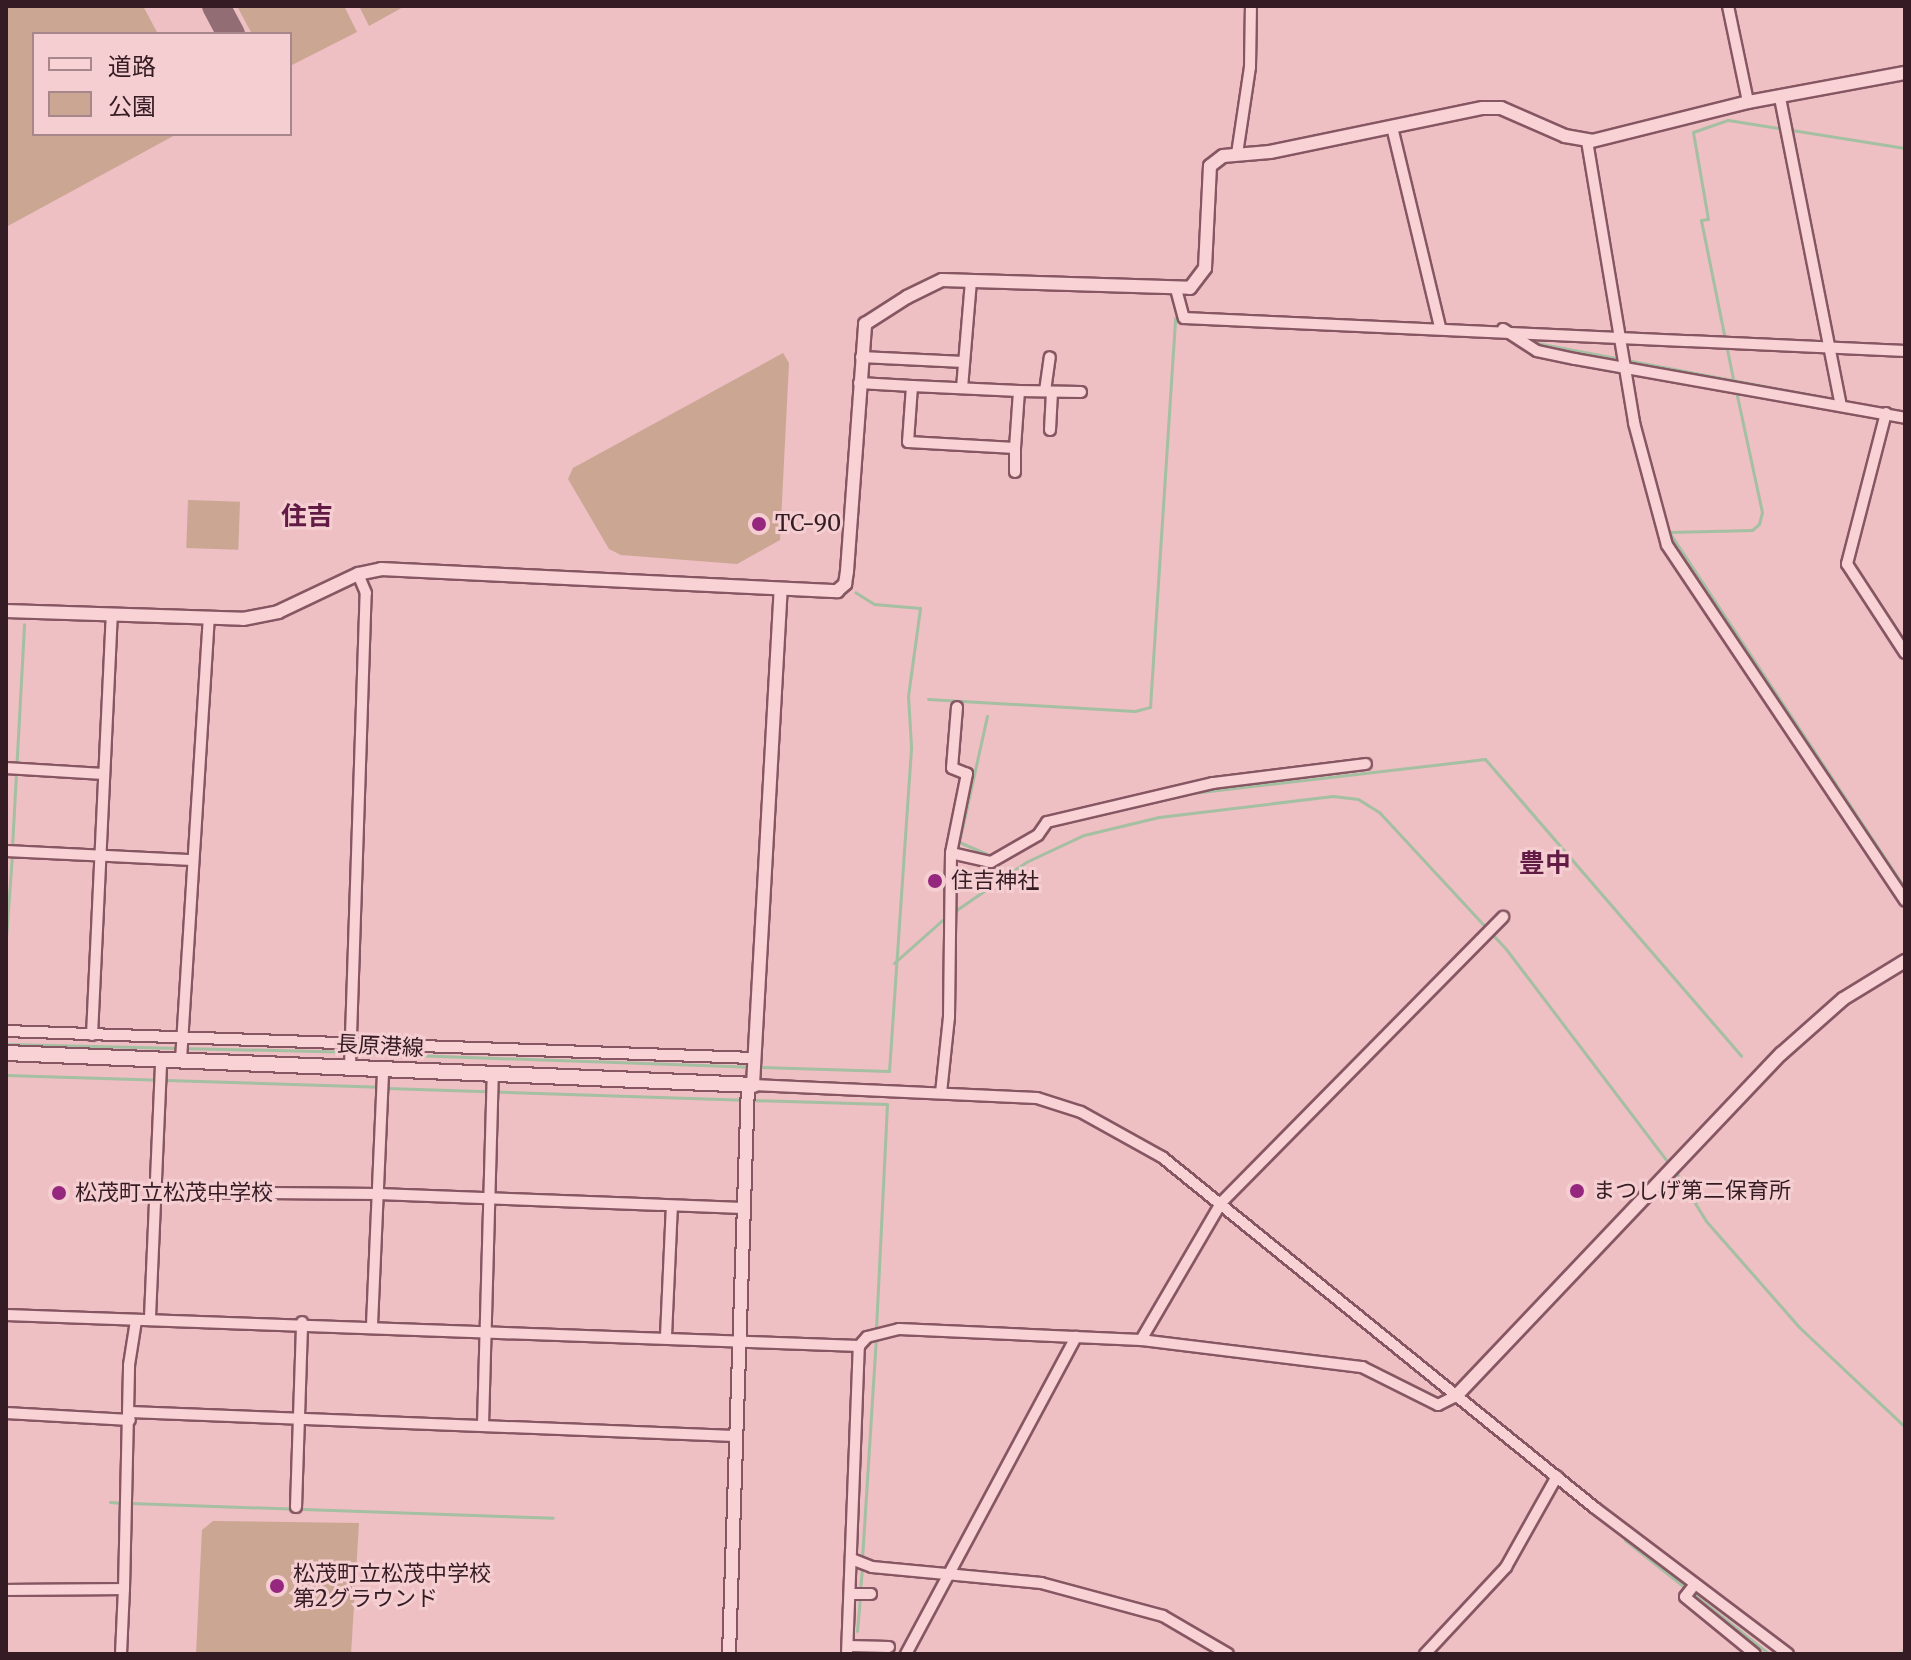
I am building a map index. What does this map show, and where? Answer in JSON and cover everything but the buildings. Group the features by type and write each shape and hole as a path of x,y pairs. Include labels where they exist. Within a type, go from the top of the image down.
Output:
{"main road":[{"name":"長原港線","path":"6,1053 750,1085"}],"street":[{"path":"1237,154 1250,67 1251,6"},
{"path":"1728,6 1748,102"},
{"path":"6,611 209,621 278,612 358,574 381,569 825,593 845,584 861,357 869,319 942,280 1190,288 1205,268 1210,166 1215,158 1501,108 1587,141 1748,102 1905,73"},
{"path":"1780,98 1841,405"},
{"path":"1392,127 1440,327"},
{"path":"1587,141 1650,494 1667,545 1905,901"},
{"path":"962,388 971,281"},
{"path":"1176,289 1184,318 1503,329 1905,351"},
{"path":"1503,329 1537,351 1626,365 1772,397 1841,405 1905,418"},
{"path":"861,357 964,362"},
{"path":"1050,357 1050,430"},
{"path":"859,383 1081,392"},
{"path":"912,386 908,442 1015,448"},
{"path":"1015,472 1019,391"},
{"path":"1886,413 1847,564 1905,653"},
{"path":"350,1066 366,593 358,574"},
{"path":"729,1654 743,1208 781,591"},
{"path":"92,1035 112,617"},
{"path":"181,1060 209,621"},
{"path":"941,1093 954,897 951,853 967,774 952,768 957,707"},
{"path":"951,853 991,862 1038,835 1047,822 1213,783 1366,764"},
{"path":"6,768 103,774"},
{"path":"6,851 193,860"},
{"path":"1141,1340 1221,1203 1503,917"},
{"path":"889,1647 847,1650 854,1560 859,1346 867,1337 899,1329 1141,1340 1362,1367 1395,1379 1438,1405 1456,1396 1781,1054 1843,999 1905,961"},
{"path":"6,1031 182,1040 754,1058"},
{"path":"150,1317 161,1060"},
{"path":"372,1325 383,1068"},
{"path":"483,1425 493,1074"},
{"path":"750,1085 1037,1098 1081,1112 1162,1157 1456,1396 1788,1654"},
{"path":"155,1192 378,1194 743,1208"},
{"path":"666,1336 672,1206"},
{"path":"6,1315 136,1321 150,1317 302,1322 859,1346"},
{"path":"121,1654 130,1416 129,1365 136,1321"},
{"path":"296,1507 302,1322"},
{"path":"906,1654 1076,1337"},
{"path":"6,1413 299,1417 735,1436"},
{"path":"1425,1654 1506,1567 1557,1476"},
{"path":"854,1560 901,1569 1041,1583 1163,1616 1228,1654"},
{"path":"1695,1584 1685,1597 1755,1654"},
{"path":"6,1590 124,1589"},
{"path":"851,1594 871,1594"}],"green space":[{"path":"6,6 143,6 157,32 32,32 32,136 173,136 6,227"},
{"path":"237,6 344,6 357,32 292,65 292,32 251,32"},
{"path":"359,6 405,6 369,26"},
{"path":"783,353 789,363 780,540 737,564 621,555 609,549 568,479 573,468"},
{"path":"188,500 240,502 238,550 186,548"},
{"name":"松茂町立松茂中学校 第2グラウンド","path":"213,1521 359,1523 351,1654 196,1654 202,1530"}],"waterway":[{"path":"1734,384 1701,220 1708,219 1693,132 1728,120 1905,148"},
{"path":"928,699 1135,711 1150,707 1175,318"},
{"path":"1531,342 1905,413"},
{"path":"1736,391 1762,512 1759,524 1752,530 1669,532 1905,889"},
{"path":"759,1067 889,1071 911,746 908,696 920,608 874,604 855,592"},
{"path":"12,847 24,624"},
{"path":"987,716 959,842 990,855 1037,829"},
{"path":"1192,793 1485,759 1741,1056"},
{"path":"955,911 1026,862 1084,835 1159,817 1333,796 1358,799 1380,813 1506,949 1671,1166"},
{"path":"6,938 12,855"},
{"path":"894,963 948,915"},
{"path":"6,1044 348,1052"},
{"path":"355,1053 751,1067"},
{"path":"6,1075 379,1087"},
{"path":"387,1088 743,1100"},
{"path":"750,1100 887,1104 876,1332"},
{"path":"1676,1172 1706,1221 1799,1327 1905,1427"},
{"path":"862,1559 876,1339"},
{"path":"110,1502 122,1503"},
{"path":"130,1503 553,1518"},
{"path":"1625,1540 1769,1654"},
{"path":"860,1591 862,1567"},
{"path":"857,1631 860,1599"},
{"path":"1901,1654 1905,1648"}],"taxiway":[{"path":"216,6 230,32"}],"place":[{"name":"TC-90","path":"759,524"},
{"name":"住吉神社","path":"935,881"},
{"name":"まつしげ第二保育所","path":"1577,1191"},
{"name":"松茂町立松茂中学校","path":"59,1193"},
{"name":"松茂町立松茂中学校 第2グラウンド","path":"277,1586"}],"district":[{"name":"住吉","path":"307,516"},
{"name":"豊中","path":"1545,863"}]}
